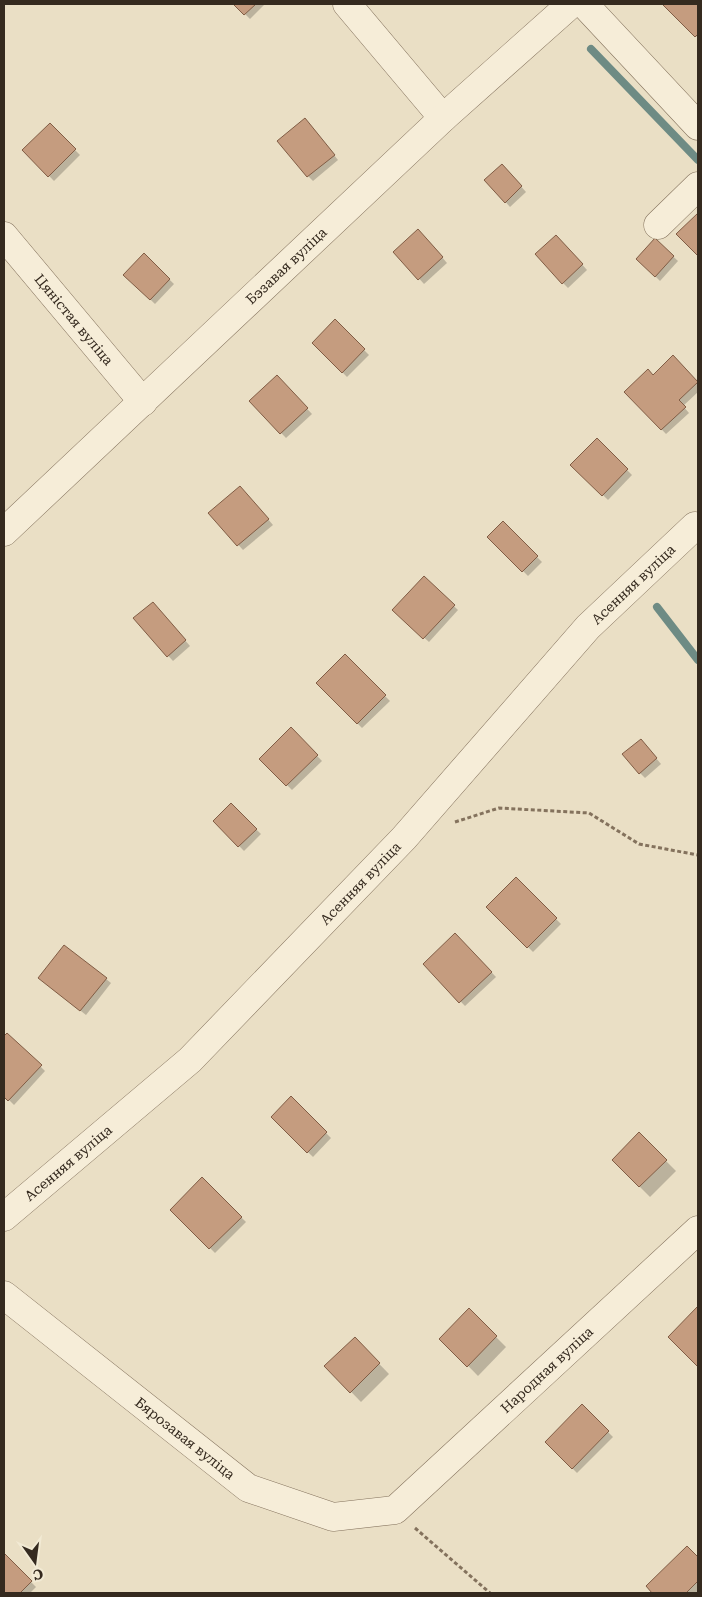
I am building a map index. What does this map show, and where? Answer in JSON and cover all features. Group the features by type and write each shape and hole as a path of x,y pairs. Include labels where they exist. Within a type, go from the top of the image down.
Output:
{"street":[{"path":"346,4 444,118"},
{"name":"Бэзавая вуліца","path":"4,532 444,118 571,4"},
{"path":"584,4 698,126"},
{"path":"658,225 698,186"},
{"name":"Цяністая вуліца","path":"4,236 143,402"},
{"name":"Асенняя вуліца","path":"4,1217 190,1060 404,838 588,627 695,526"},
{"name":"Народная вуліца","path":"395,1510 698,1230"},
{"name":"Бярозавая вуліца","path":"4,1295 248,1488 333,1517 395,1510"}],"path":[{"path":"452,823 499,808 589,813 639,844 698,855"},
{"path":"395,1510 490,1593"}],"building":[{"path":"233,4 256,4 244,15"},
{"path":"664,4 698,4 698,34 695,37"},
{"path":"305,118 335,155 307,177 277,141"},
{"path":"50,123 76,149 48,177 22,150"},
{"path":"502,164 522,186 505,203 484,180"},
{"path":"698,213 698,256 676,234"},
{"path":"418,229 443,257 418,280 393,252"},
{"path":"556,235 583,264 562,284 535,254"},
{"path":"655,238 674,256 655,277 636,259"},
{"path":"144,253 170,279 150,300 123,275"},
{"path":"335,319 365,349 342,373 312,343"},
{"path":"673,355 698,382 679,400 686,407 661,430 624,392 648,369 653,375"},
{"path":"277,375 308,408 280,434 249,401"},
{"path":"597,438 628,469 602,496 570,465"},
{"path":"240,486 269,519 237,546 208,513"},
{"path":"503,521 538,556 522,572 487,537"},
{"path":"424,576 455,605 423,639 392,610"},
{"path":"153,602 186,640 167,657 133,618"},
{"path":"345,654 386,695 357,724 316,683"},
{"path":"291,727 318,755 286,786 259,759"},
{"path":"641,739 657,758 639,774 622,754"},
{"path":"231,803 257,829 238,847 213,821"},
{"path":"516,877 557,918 527,948 486,907"},
{"path":"455,933 492,972 459,1003 423,964"},
{"path":"64,945 107,978 80,1011 38,978"},
{"path":"7,1033 42,1065 8,1101 4,1097 4,1036"},
{"path":"291,1096 327,1132 307,1153 271,1117"},
{"path":"639,1132 667,1160 639,1187 612,1160"},
{"path":"202,1177 242,1217 209,1249 170,1210"},
{"path":"698,1306 698,1367 668,1337"},
{"path":"469,1308 497,1336 467,1367 439,1339"},
{"path":"355,1337 380,1363 350,1393 324,1366"},
{"path":"582,1404 609,1431 572,1469 545,1442"},
{"path":"687,1546 698,1557 698,1581 686,1593 652,1593 646,1586"},
{"path":"4,1553 32,1581 20,1593 4,1593"}],"waterway":[{"path":"591,49 698,160"},
{"path":"657,607 698,660"}]}
